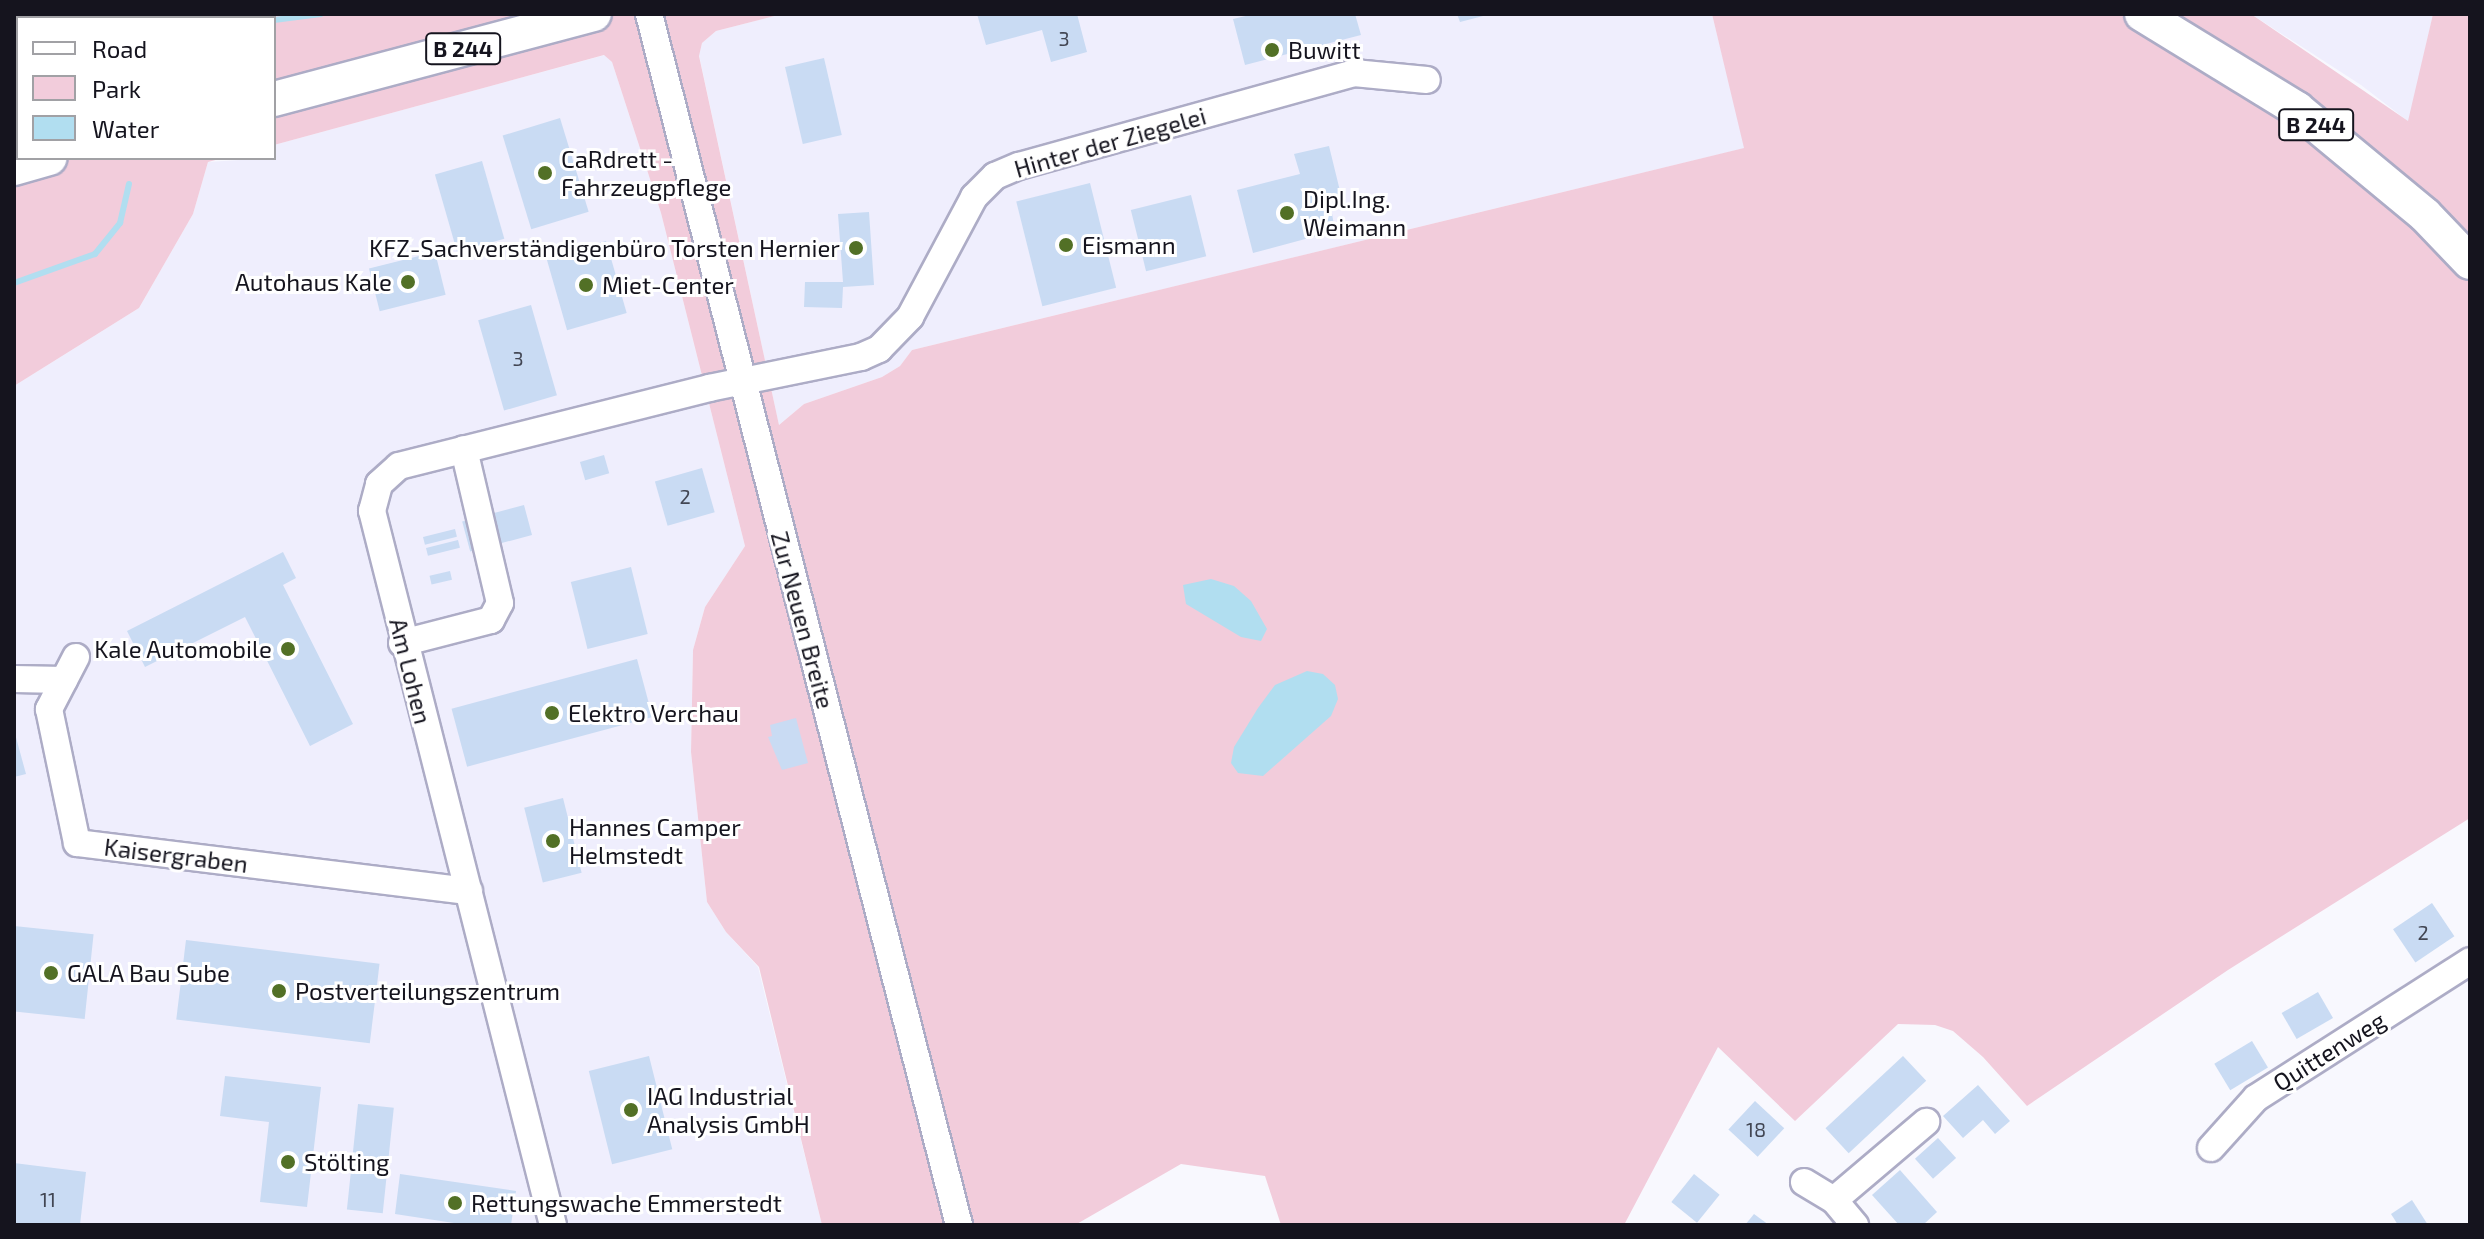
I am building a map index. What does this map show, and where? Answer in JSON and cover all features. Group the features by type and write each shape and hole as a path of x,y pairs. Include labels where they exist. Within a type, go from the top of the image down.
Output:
{"main road":[{"name":"B 244","path":"276,98 594,14"},
{"name":"B 244","path":"2142,14 2297,109 2425,215 2470,262"},
{"path":"14,168 43,160"}],"street":[{"name":"Zur Neuen Breite","path":"649,14 959,1225"},
{"name":"Hinter der Ziegelei","path":"742,381 861,357 879,349 910,317 974,197 995,176 1019,166 1354,73 1427,80"},
{"name":"Am Lohen","path":"553,1225 469,891 402,643 372,511 379,484 399,466 742,381"},
{"path":"402,643 491,620 500,603 464,449"},
{"name":"Kaisergraben","path":"14,679 70,668 49,709 77,843 469,891"},
{"name":"Quittenweg","path":"2211,1148 2256,1098 2467,972"},
{"path":"1834,1200 1926,1122"},
{"path":"1804,1182 1834,1200 1855,1225"}],"shaded area":[{"path":"782,14 1712,14 1745,148 912,350 900,366 882,377 804,404 779,425 699,55 702,43 716,31"},
{"path":"2251,14 2433,14 2409,122 2361,85"},
{"path":"605,55 612,62 661,213 745,546 705,607 693,650 691,752 707,902 726,932 758,967 822,1225 14,1225 14,386 139,308 193,214 208,162 276,160 276,144"}],"green space":[{"path":"14,14 782,14 716,31 702,43 699,56 779,425 804,404 882,377 900,366 912,350 1744,148 1712,14 2251,14 2408,121 2433,14 2470,14 2470,818 2228,970 2027,1106 1983,1057 1953,1031 1935,1025 1898,1024 1795,1121 1718,1047 1624,1225 1281,1225 1265,1176 1181,1164 1075,1225 822,1225 759,967 726,932 707,902 691,752 693,650 705,607 745,546 661,213 612,62 604,55 276,144 276,16 16,16 16,160 216,160 208,162 193,214 139,308 14,386"}],"water":[{"path":"1211,579 1234,586 1251,601 1267,629 1261,641 1241,637 1186,604 1183,585"},
{"path":"1307,671 1323,674 1335,685 1338,699 1331,716 1263,776 1238,773 1231,763 1234,747 1258,708 1275,685"}],"building":[{"path":"977,14 1077,14 1087,52 1051,62 1042,30 986,45"},
{"name":"Buwitt","path":"1254,14 1355,14 1361,35 1245,65 1233,19"},
{"path":"1457,14 1487,14 1487,15 1460,22"},
{"path":"824,58 842,135 803,144 785,67"},
{"name":"CaRdrett - Fahrzeugpflege","path":"560,118 589,212 531,229 503,136"},
{"name":"Dipl.Ing. Weimann","path":"1329,146 1341,195 1329,196 1335,231 1253,253 1237,190 1300,174 1294,154"},
{"path":"482,161 504,239 457,252 435,175"},
{"name":"Eismann","path":"1090,183 1116,288 1042,306 1016,201"},
{"path":"1191,195 1206,256 1146,271 1131,210"},
{"name":"KFZ-Sachverständigenbüro Torsten Hernier","path":"869,212 874,285 843,287 842,308 804,307 805,282 843,282 838,214"},
{"name":"Miet-Center","path":"606,241 627,313 567,330 546,258"},
{"name":"Autohaus Kale","path":"435,252 446,295 380,311 369,268"},
{"path":"531,305 557,395 504,411 478,320"},
{"path":"604,455 609,473 585,480 580,462"},
{"path":"702,468 715,512 668,526 655,482"},
{"path":"524,505 532,535 470,552 462,522"},
{"path":"455,529 457,537 425,545 423,537"},
{"path":"458,540 460,548 428,556 426,548"},
{"name":"Kale Automobile","path":"283,552 296,578 283,585 353,724 310,746 245,617 145,667 127,631"},
{"path":"631,567 648,634 588,649 571,582"},
{"path":"450,571 452,580 432,584 430,576"},
{"name":"Elektro Verchau","path":"637,659 653,717 467,767 452,709"},
{"path":"796,718 808,763 782,770 768,737 772,736 770,725"},
{"path":"14,730 26,774 14,777"},
{"name":"Hannes Camper Helmstedt","path":"563,798 582,873 543,882 524,808"},
{"path":"2432,903 2454,936 2415,962 2393,929"},
{"name":"GALA Bau Sube","path":"14,926 94,934 85,1019 14,1011"},
{"name":"Postverteilungszentrum","path":"186,940 380,964 370,1043 176,1019"},
{"path":"2318,992 2333,1018 2297,1039 2282,1013"},
{"path":"2252,1041 2268,1068 2230,1090 2214,1064"},
{"name":"IAG Industrial Analysis GmbH","path":"649,1056 672,1149 612,1164 589,1071"},
{"path":"1903,1056 1926,1081 1849,1153 1825,1128"},
{"name":"Stölting","path":"225,1076 321,1087 307,1207 260,1202 269,1122 220,1116"},
{"path":"1978,1085 2010,1121 1995,1134 1983,1120 1963,1138 1943,1116"},
{"path":"1755,1101 1784,1128 1758,1157 1728,1130"},
{"path":"358,1104 394,1108 383,1213 347,1209"},
{"path":"1938,1138 1956,1158 1933,1179 1915,1159"},
{"path":"14,1163 86,1172 80,1225 14,1225"},
{"path":"1900,1170 1937,1212 1923,1225 1899,1225 1872,1195"},
{"name":"Rettungswache Emmerstedt","path":"400,1174 516,1191 511,1225 467,1225 395,1214"},
{"path":"1694,1174 1720,1195 1697,1223 1671,1202"},
{"path":"2412,1200 2428,1225 2398,1225 2391,1214"},
{"path":"1754,1214 1769,1225 1745,1225"}],"waterway":[{"path":"276,20 321,14"},
{"path":"14,283 95,254 120,223 129,184"}],"place":[{"name":"Buwitt","path":"1272,50"},
{"name":"CaRdrett - Fahrzeugpflege","path":"545,173"},
{"name":"Dipl.Ing. Weimann","path":"1287,213"},
{"name":"Eismann","path":"1066,245"},
{"name":"KFZ-Sachverständigenbüro Torsten Hernier","path":"856,248"},
{"name":"Autohaus Kale","path":"408,282"},
{"name":"Miet-Center","path":"586,285"},
{"name":"Kale Automobile","path":"288,649"},
{"name":"Elektro Verchau","path":"552,713"},
{"name":"Hannes Camper Helmstedt","path":"553,841"},
{"name":"GALA Bau Sube","path":"51,973"},
{"name":"Postverteilungszentrum","path":"279,991"},
{"name":"IAG Industrial Analysis GmbH","path":"631,1110"},
{"name":"Stölting","path":"288,1162"},
{"name":"Rettungswache Emmerstedt","path":"455,1203"}]}
